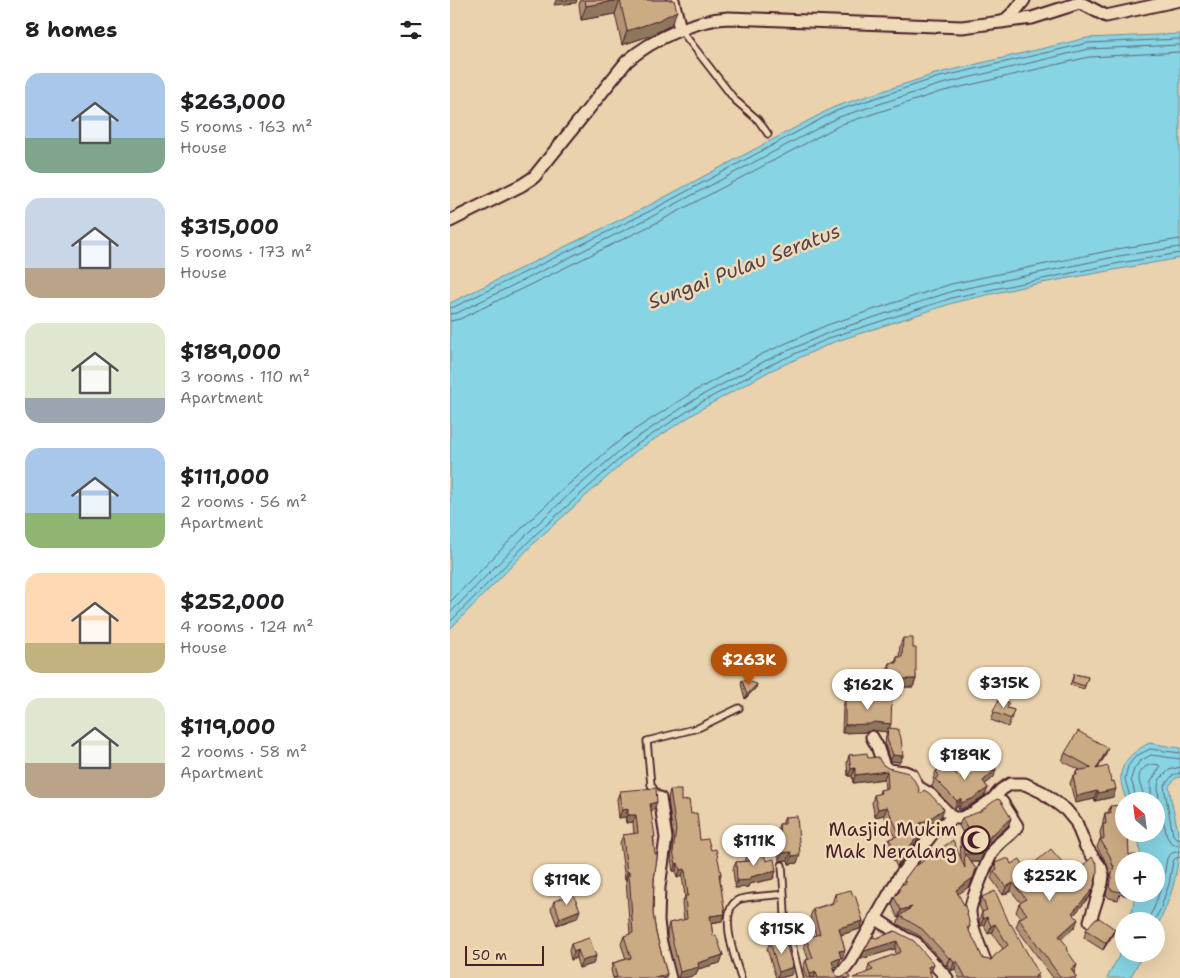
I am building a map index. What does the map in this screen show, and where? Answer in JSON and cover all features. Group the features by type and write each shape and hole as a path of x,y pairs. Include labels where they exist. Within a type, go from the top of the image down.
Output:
{"street":[{"path":"673,0 680,29"},
{"path":"1002,23 1024,0"},
{"path":"450,221 530,180 627,61 680,29 705,20 728,18 948,27 1002,23 1036,17 1076,3 1085,5 1106,16 1180,0"},
{"path":"872,737 884,766 889,770 905,772 912,776 918,787 932,795 953,818"},
{"path":"838,978 851,961 899,877 928,838 943,823 953,818 961,818 973,813 993,799 1005,785 1025,784 1056,802 1071,816 1079,828 1086,847 1101,868 1103,874 1090,921"},
{"path":"660,798 666,838 659,887 658,920 660,939 670,978"},
{"path":"985,961 972,921 970,908 992,852 1014,832 1017,826 1002,802 993,799"},
{"path":"874,918 916,943 947,978"}],"lane":[{"path":"680,29 735,100 758,120 768,134"},
{"path":"660,798 651,785 646,742 698,728 739,708"},
{"path":"782,865 785,915 800,978"},
{"path":"741,978 729,938 729,911 732,904 739,899 784,894"}],"water":[{"name":"Sungai Pulau Seratus","path":"1180,34 1180,258 1031,285 956,302 834,342 770,371 703,408 636,451 539,538 450,629 450,303 648,206 834,107 935,74 1087,38"},
{"path":"1149,743 1180,748 1180,777 1176,778 1169,786 1179,839 1178,862 1170,897 1164,912 1132,912 1134,902 1165,902 1165,852 1140,852 1139,842 1165,842 1165,792 1123,792 1121,782 1121,774 1127,760"},
{"path":"1116,962 1139,962 1130,978 1107,978"}],"building":[{"path":"585,0 618,0 586,6"},
{"path":"620,0 674,0 677,11 657,21 627,31"},
{"path":"903,638 913,638 913,648 916,648 916,679 903,679 903,688 889,688 890,663 897,663 897,657 902,657"},
{"path":"1074,674 1088,677 1085,686 1072,682"},
{"path":"742,680 757,684 747,695"},
{"path":"875,696 892,696 891,724 874,722 870,724 845,725 845,699 875,698"},
{"path":"999,699 1009,703 1007,708 1014,710 1011,719 993,712"},
{"path":"888,728 898,729 903,756 893,755 887,739"},
{"path":"1078,731 1108,748 1096,769 1108,766 1111,782 1114,781 1116,789 1077,796 1073,776 1077,775 1076,771 1092,768 1065,753"},
{"path":"867,753 868,758 878,757 882,764 888,768 909,773 918,786 920,794 924,790 929,793 944,809 919,824 922,830 900,860 889,839 900,835 887,807 878,809 874,795 881,793 880,790 888,788 887,771 855,775 855,768 851,769 849,755"},
{"path":"979,760 984,766 990,761 996,769 983,781 988,788 972,799 961,803 961,798 957,801 935,779 939,776 936,771 945,765 948,769 951,767 959,778 974,767 973,765"},
{"path":"656,788 657,802 650,804 655,837 653,837 655,854 657,854 653,913 656,933 667,974 656,978 613,978 617,977 613,963 631,958 624,936 633,933 629,872 627,872 623,835 638,833 636,815 628,815 628,809 622,810 620,791"},
{"path":"670,790 681,790 681,801 689,800 691,814 697,813 700,840 708,839 711,850 716,849 721,874 719,874 725,914 710,916 713,936 716,935 723,955 698,963 699,967 680,972 669,923 687,919 685,896 688,896 685,869 680,870 678,863 676,864 673,852 676,830"},
{"path":"997,799 1000,800 1011,818 991,834 983,854 965,854 976,869 973,878 956,890 966,909 970,926 967,928 983,959 991,960 1008,945 995,924 991,926 987,917 983,919 982,915 982,912 987,910 982,897 995,891 1010,925 1039,974 1035,976 1036,978 966,978 957,961 954,963 951,957 949,958 922,929 900,916 912,907 901,910 894,897 900,891 901,885 906,883 904,880 915,865 953,840 965,868 963,832 968,829 962,818 979,812"},
{"path":"1110,806 1115,806 1115,842 1128,842 1129,852 1115,852 1115,891 1109,887 1114,865 1100,839 1104,839 1103,824 1106,824 1105,813 1111,813"},
{"path":"797,816 800,855 792,856 791,852 782,853 779,824 785,824 785,817"},
{"path":"1051,849 1073,875 1092,857 1097,864 1097,874 1093,889 1072,913 1078,919 1059,936 1068,947 1066,949 1077,965 1071,969 1076,978 1061,978 1019,919 1027,914 1019,904 1026,899 1013,883 1006,887 994,871 997,869 995,863 1005,859 1009,859 1011,864 1020,859 1026,870"},
{"path":"763,851 766,861 774,859 776,871 750,877 750,880 737,881 736,862 750,861 748,855"},
{"path":"851,890 853,896 855,895 863,921 839,928 845,950 839,951 841,958 832,961 836,976 843,977 848,973 850,978 818,978 816,972 810,974 806,960 813,958 806,938 820,934 813,909 834,903 837,901 835,894"},
{"path":"573,894 580,910 560,918 554,901"},
{"path":"1099,918 1115,929 1106,943 1086,930 1093,921"},
{"path":"895,931 914,941 934,964 928,967 932,978 853,978 873,970 869,964 901,952 897,941 864,951 872,937 877,938"},
{"path":"784,937 793,967 779,972 770,942"},
{"path":"589,938 596,956 582,961 578,950 574,952 571,944"}],"place":[{"name":"Masjid Mukim Mak Neralang","path":"976,840"}]}
